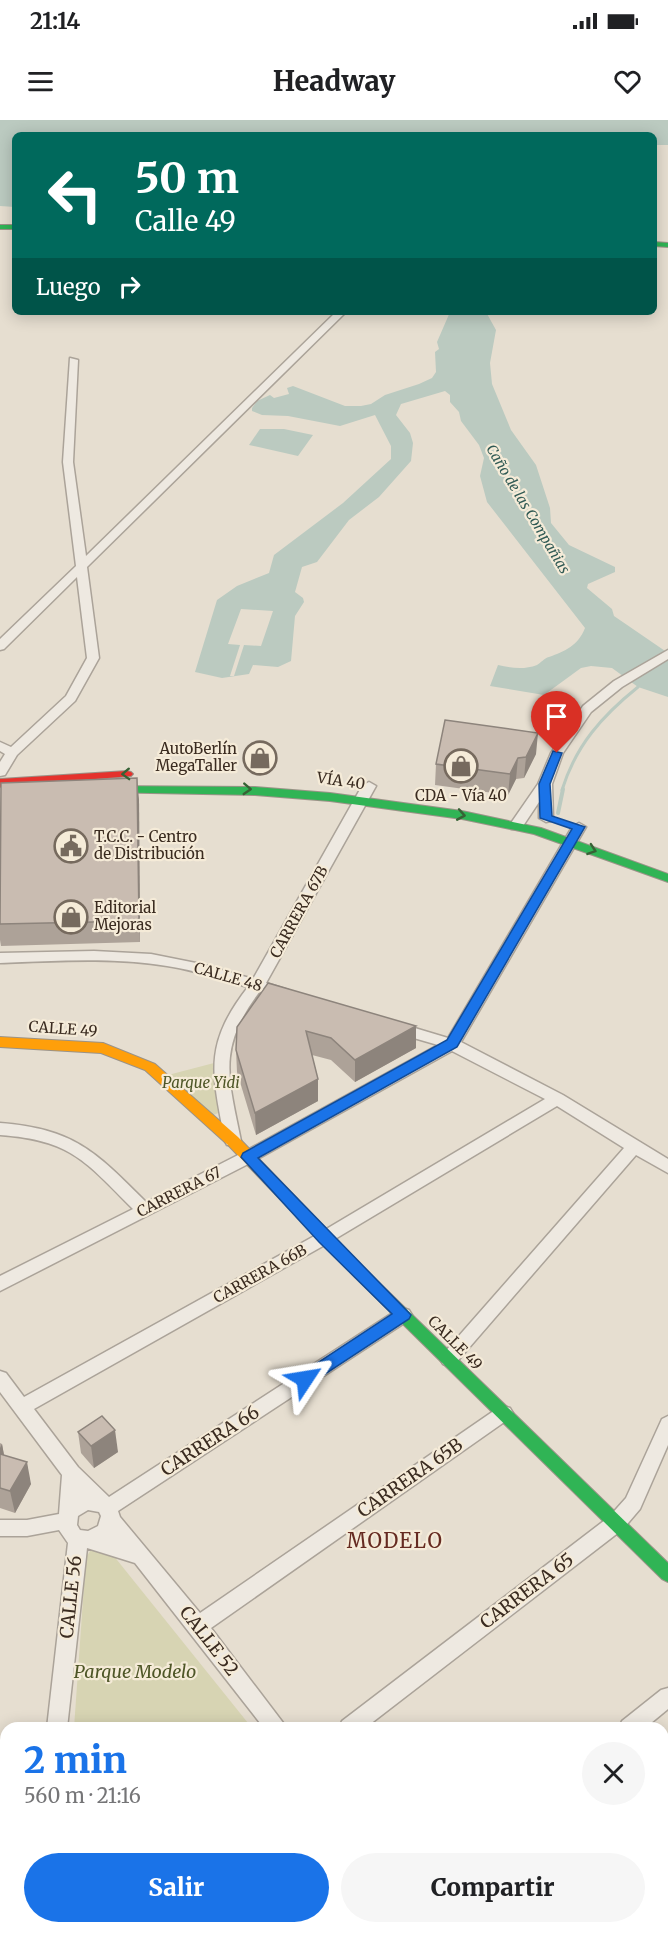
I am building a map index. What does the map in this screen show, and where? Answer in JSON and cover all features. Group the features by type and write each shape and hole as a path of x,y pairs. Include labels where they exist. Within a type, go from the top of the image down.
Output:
{"main road":[{"path":"0,783 140,773"},
{"name":"VÍA 40","path":"350,784 374,786"},
{"name":"VÍA 40","path":"0,795 201,787 276,790 361,800 516,826 570,842 668,878"},
{"path":"505,808 568,824"},
{"name":"CALLE 49","path":"0,1042 103,1048 130,1057 155,1072 233,1141 324,1238 668,1574"}],"street":[{"path":"0,646 338,315"},
{"path":"1,767 12,753 71,698 93,658 68,462 73,360"},
{"path":"516,826 544,784 557,753 587,709 618,684 668,654"},
{"path":"0,746 12,753"},
{"path":"452,1044 570,842 568,824 544,784"},
{"name":"CARRERA 67B","path":"233,1141 221,1074 220,1048 241,1005 257,985 361,800 374,786"},
{"name":"CALLE 48","path":"0,958 112,956 151,959 257,985 303,999"},
{"path":"383,1023 452,1044 557,1099 668,1167"},
{"name":"CARRERA 67","path":"0,1284 248,1157 452,1044"},
{"name":"CARRERA 66B","path":"22,1407 324,1238 557,1099"},
{"path":"0,1129 28,1130 60,1138 87,1154 143,1209"},
{"path":"449,1359 635,1146"},
{"name":"CARRERA 66","path":"108,1511 403,1315"},
{"name":"CALLE 52","path":"0,1378 71,1473 108,1511 139,1556 198,1626 272,1722"},
{"name":"CARRERA 65B","path":"198,1626 504,1413"},
{"name":"CARRERA 65","path":"357,1722 616,1523 633,1503 668,1424"},
{"path":"71,1473 75,1530"},
{"path":"0,1528 106,1531 108,1511 86,1502 75,1530"},
{"path":"75,1530 139,1556"},
{"name":"CALLE 56","path":"58,1722 75,1530"},
{"path":"637,1722 668,1697"}],"green space":[{"name":"Parque Yidi","path":"214,1063 221,1112 211,1116 168,1075"},
{"name":"Parque Modelo","path":"93,1547 109,1550 247,1722 74,1722 86,1557"}],"water":[{"path":"0,120 668,120 668,145 657,145 657,132 12,132 12,207 0,206"},
{"name":"Caño de las Compañias","path":"449,315 488,315 496,330 490,363 492,384 511,430 536,465 550,508 551,523 569,545 615,567 615,572 588,584 587,588 612,609 614,616 668,653 668,697 638,687 612,668 591,666 581,668 544,695 490,686 498,665 527,668 537,665 546,658 570,647 579,639 585,628 487,502 480,476 484,458 479,445 461,421 459,412 450,402 450,395 445,391 401,404 396,415 410,433 413,443 411,461 379,497 349,520 317,562 302,567 295,592 303,598 304,602 295,616 291,661 278,667 253,665 249,674 222,678 195,672 217,600 237,586 269,573 274,555 343,503 391,459 391,446 375,415 340,426 288,416 262,415 252,411 257,401 270,395 274,398 289,394 287,388 293,386 345,406 371,404 385,395 432,378 436,372 435,352 439,349 437,342"},
{"path":"260,429 284,429 313,435 298,456 249,445"}],"pier":[{"path":"241,609 273,611 261,646 244,645 234,676 230,676 240,645 228,644"}],"building":[{"path":"445,720 538,733 526,757 518,758 510,774 436,764"},
{"name":"T.C.C. - Centro de Distribución","path":"137,778 139,921 0,924 1,783"},
{"path":"268,983 416,1026 355,1060 331,1038 306,1031 318,1079 255,1113 236,1050 237,1027"},
{"path":"102,1416 115,1430 91,1446 78,1432"},
{"path":"0,1454 27,1462 10,1491 0,1488"}],"waterway":[{"path":"562,790 575,759 592,732 638,687"},
{"path":"558,813 563,789"}],"traffic: fast":[{"path":"0,227 12,227"},
{"path":"657,244 668,245"},
{"path":"103,790 255,791 330,797 462,815 537,831 668,878"},
{"path":"360,1273 668,1574"}],"traffic: slow":[{"path":"0,1042 103,1048 150,1067 233,1141 360,1273"}],"traffic: jam":[{"path":"0,783 127,774"}],"place":[{"name":"AutoBerlín MegaTaller","path":"260,758"},
{"name":"CDA - Vía 40","path":"461,766"},
{"name":"T.C.C. - Centro de Distribución","path":"71,846"},
{"name":"Editorial Mejoras","path":"71,917"}],"district":[{"name":"MODELO","path":"395,1541"}],"route":[{"path":"305,1379 403,1315 324,1238 248,1157 452,1044 579,827 546,818 544,784 557,753"}]}
